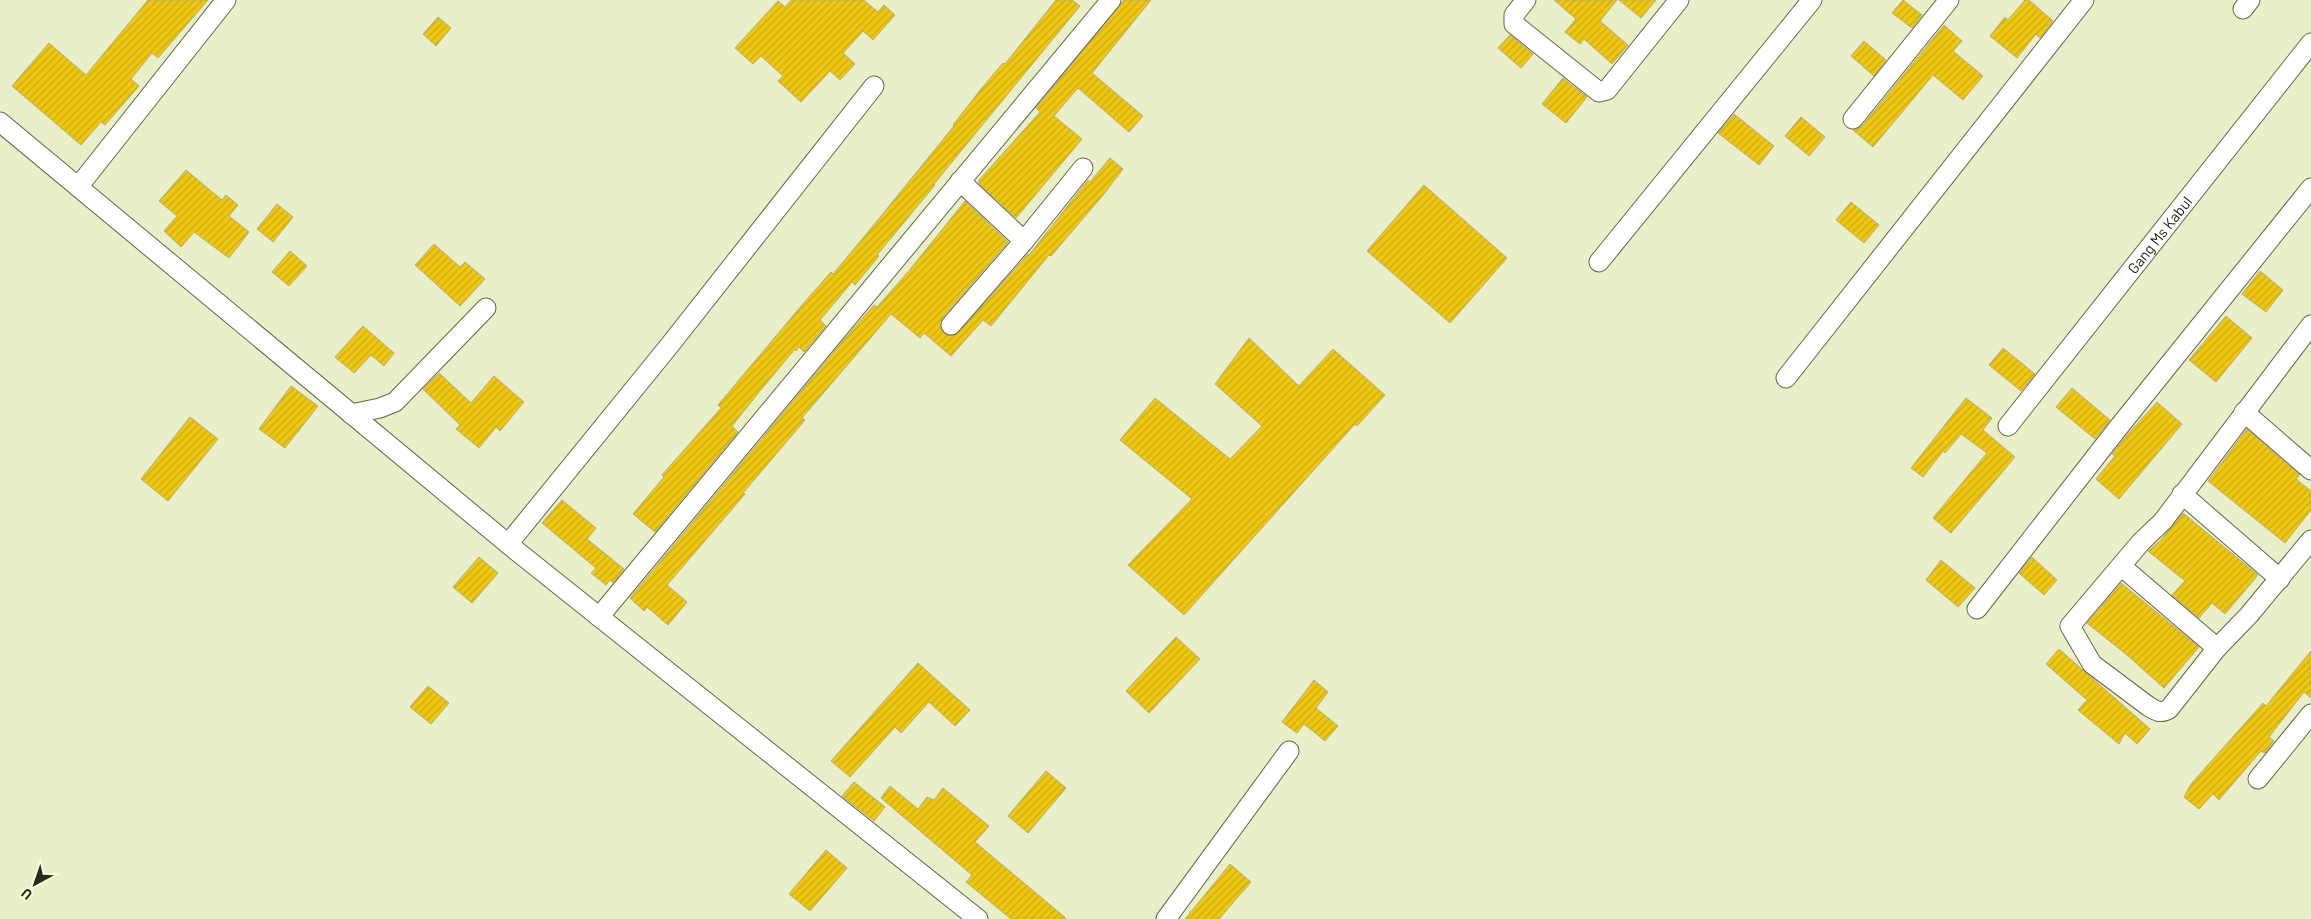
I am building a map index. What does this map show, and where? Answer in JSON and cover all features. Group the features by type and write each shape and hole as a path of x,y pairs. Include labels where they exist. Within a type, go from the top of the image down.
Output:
{"street":[{"path":"78,187 226,0"},
{"path":"598,617 1111,0"},
{"path":"1526,0 1514,15 1514,24 1599,92 1607,90 1676,1"},
{"path":"1599,262 1812,0"},
{"path":"1853,118 1949,0"},
{"path":"1786,378 2084,0"},
{"name":"Gang Ms Kabul","path":"2008,426 2311,43"},
{"path":"508,544 670,346 874,86"},
{"path":"0,122 508,544 978,919"},
{"path":"951,325 1024,241 1083,168"},
{"path":"960,181 1024,241"},
{"path":"1977,609 2311,188"},
{"path":"351,414 380,408 395,402 486,308"},
{"path":"2311,325 2162,521 2141,542 2070,626 2092,664 2148,706 2161,713 2169,708 2217,648 2249,615 2311,540"},
{"path":"2244,412 2311,470"},
{"path":"2182,494 2280,579"},
{"path":"2121,566 2217,648"},
{"path":"2258,780 2311,714"},
{"path":"1166,919 1289,751"}],"building":[{"path":"148,0 208,0 158,58 152,53 131,79 139,86 105,125 101,122 81,145 12,86 49,43 86,75"},
{"path":"791,0 864,0 878,12 884,5 895,15 873,40 863,31 843,53 855,64 840,80 830,71 801,102 778,81 783,76 761,56 753,64 735,48 778,1 785,7"},
{"path":"1056,0 1072,0 1080,6 934,184 855,285 852,282 820,320 826,326 804,352 799,347 796,351 795,349 760,391 732,426 738,432 655,532 633,514 664,477 662,475 721,408 718,405 802,305 831,272 833,274 868,232 954,126 981,89 1003,63 1005,64"},
{"path":"1124,0 1151,0 1092,73 1143,116 1129,132 1078,88 1054,116 1082,139 1016,218 979,184 979,180 1040,112 1036,108"},
{"path":"1554,0 1617,0 1600,21 1628,45 1612,64 1584,39 1580,44 1565,32 1576,19"},
{"path":"1619,0 1656,0 1641,18"},
{"path":"1903,0 1922,15 1912,28 1892,13"},
{"path":"2025,0 2029,0 2053,21 2040,38 2036,34 2017,58 1990,36 2005,17 2008,20"},
{"path":"438,17 451,28 436,46 423,34"},
{"path":"1944,25 1962,41 1953,51 1983,76 1963,100 1933,75 1873,147 1853,130 1862,126"},
{"path":"1510,35 1533,54 1521,68 1498,48"},
{"path":"1864,41 1886,60 1874,76 1851,56"},
{"path":"1563,78 1587,97 1566,123 1542,104"},
{"path":"1734,114 1774,146 1759,165 1718,133"},
{"path":"1801,117 1825,137 1809,156 1785,136"},
{"path":"1110,158 1123,169 1104,194 1051,256 1049,255 991,326 983,320 951,356 924,333 920,338 891,314 802,418 805,420 667,585 687,602 668,625 647,607 644,611 630,598 845,338 874,305 877,307 908,272 965,201 1008,242 942,318 941,329 949,336 959,332 1029,255 1088,180 1090,182"},
{"path":"186,170 222,200 226,195 238,205 229,216 249,232 229,258 194,232 181,247 164,231 177,216 159,201"},
{"path":"1424,185 1507,258 1450,323 1367,251"},
{"path":"1851,202 1879,225 1864,243 1836,220"},
{"path":"277,204 293,217 273,242 257,229"},
{"path":"434,244 460,267 465,262 485,279 460,306 415,265"},
{"path":"290,251 307,266 289,286 272,272"},
{"path":"2260,271 2283,290 2266,312 2242,294"},
{"path":"2226,316 2252,338 2216,382 2189,360"},
{"path":"363,326 394,353 384,366 371,355 354,373 335,357"},
{"path":"1249,338 1299,386 1333,349 1385,395 1357,426 1355,424 1184,615 1128,565 1192,499 1120,440 1155,398 1230,459 1262,426 1215,384"},
{"path":"2003,348 2035,374 2021,391 1989,365"},
{"path":"439,373 471,403 494,376 524,402 500,431 496,427 479,448 456,429 460,425 423,389"},
{"path":"291,386 318,406 285,448 259,429"},
{"path":"2072,388 2110,420 2095,439 2056,407"},
{"path":"1966,398 1992,418 1983,430 2015,457 1951,533 1933,518 1987,453 1961,434 1945,453 1943,451 1923,477 1911,468"},
{"path":"2157,402 2182,424 2119,499 2096,479 2115,456 2112,454 2127,435"},
{"path":"190,417 218,439 168,501 141,479"},
{"path":"2247,429 2300,475 2296,479 2311,491 2311,510 2285,543 2208,481"},
{"path":"562,500 596,528 587,539 624,569 613,583 610,580 606,585 591,573 596,568 542,523"},
{"path":"2183,513 2258,575 2225,614 2212,603 2199,618 2172,595 2185,581 2148,551 2160,541"},
{"path":"479,557 498,573 472,603 453,587"},
{"path":"2032,557 2057,580 2044,595 2019,573"},
{"path":"1941,560 1975,588 1958,607 1926,580"},
{"path":"2121,583 2199,647 2164,688 2087,623"},
{"path":"1176,637 1200,659 1149,713 1126,691"},
{"path":"2059,649 2150,729 2137,744 2125,733 2119,744 2078,710 2087,700 2046,664"},
{"path":"2311,651 2311,698 2304,692 2269,737 2274,741 2265,753 2261,751 2219,800 2213,794 2199,809 2184,797 2191,784 2263,703 2266,706"},
{"path":"918,663 970,710 955,726 929,702 901,733 895,727 850,777 831,761"},
{"path":"1314,680 1328,692 1316,708 1338,726 1325,741 1304,724 1297,733 1282,722"},
{"path":"428,686 449,703 431,724 410,707"},
{"path":"1046,771 1066,788 1028,833 1008,816"},
{"path":"854,782 885,807 874,821 842,796"},
{"path":"890,786 918,809 927,797 934,800 943,788 989,826 975,842 1067,919 1011,919 966,882 972,875 881,798"},
{"path":"826,850 847,868 810,911 789,894"},
{"path":"1230,864 1251,882 1219,919 1185,919"}]}
